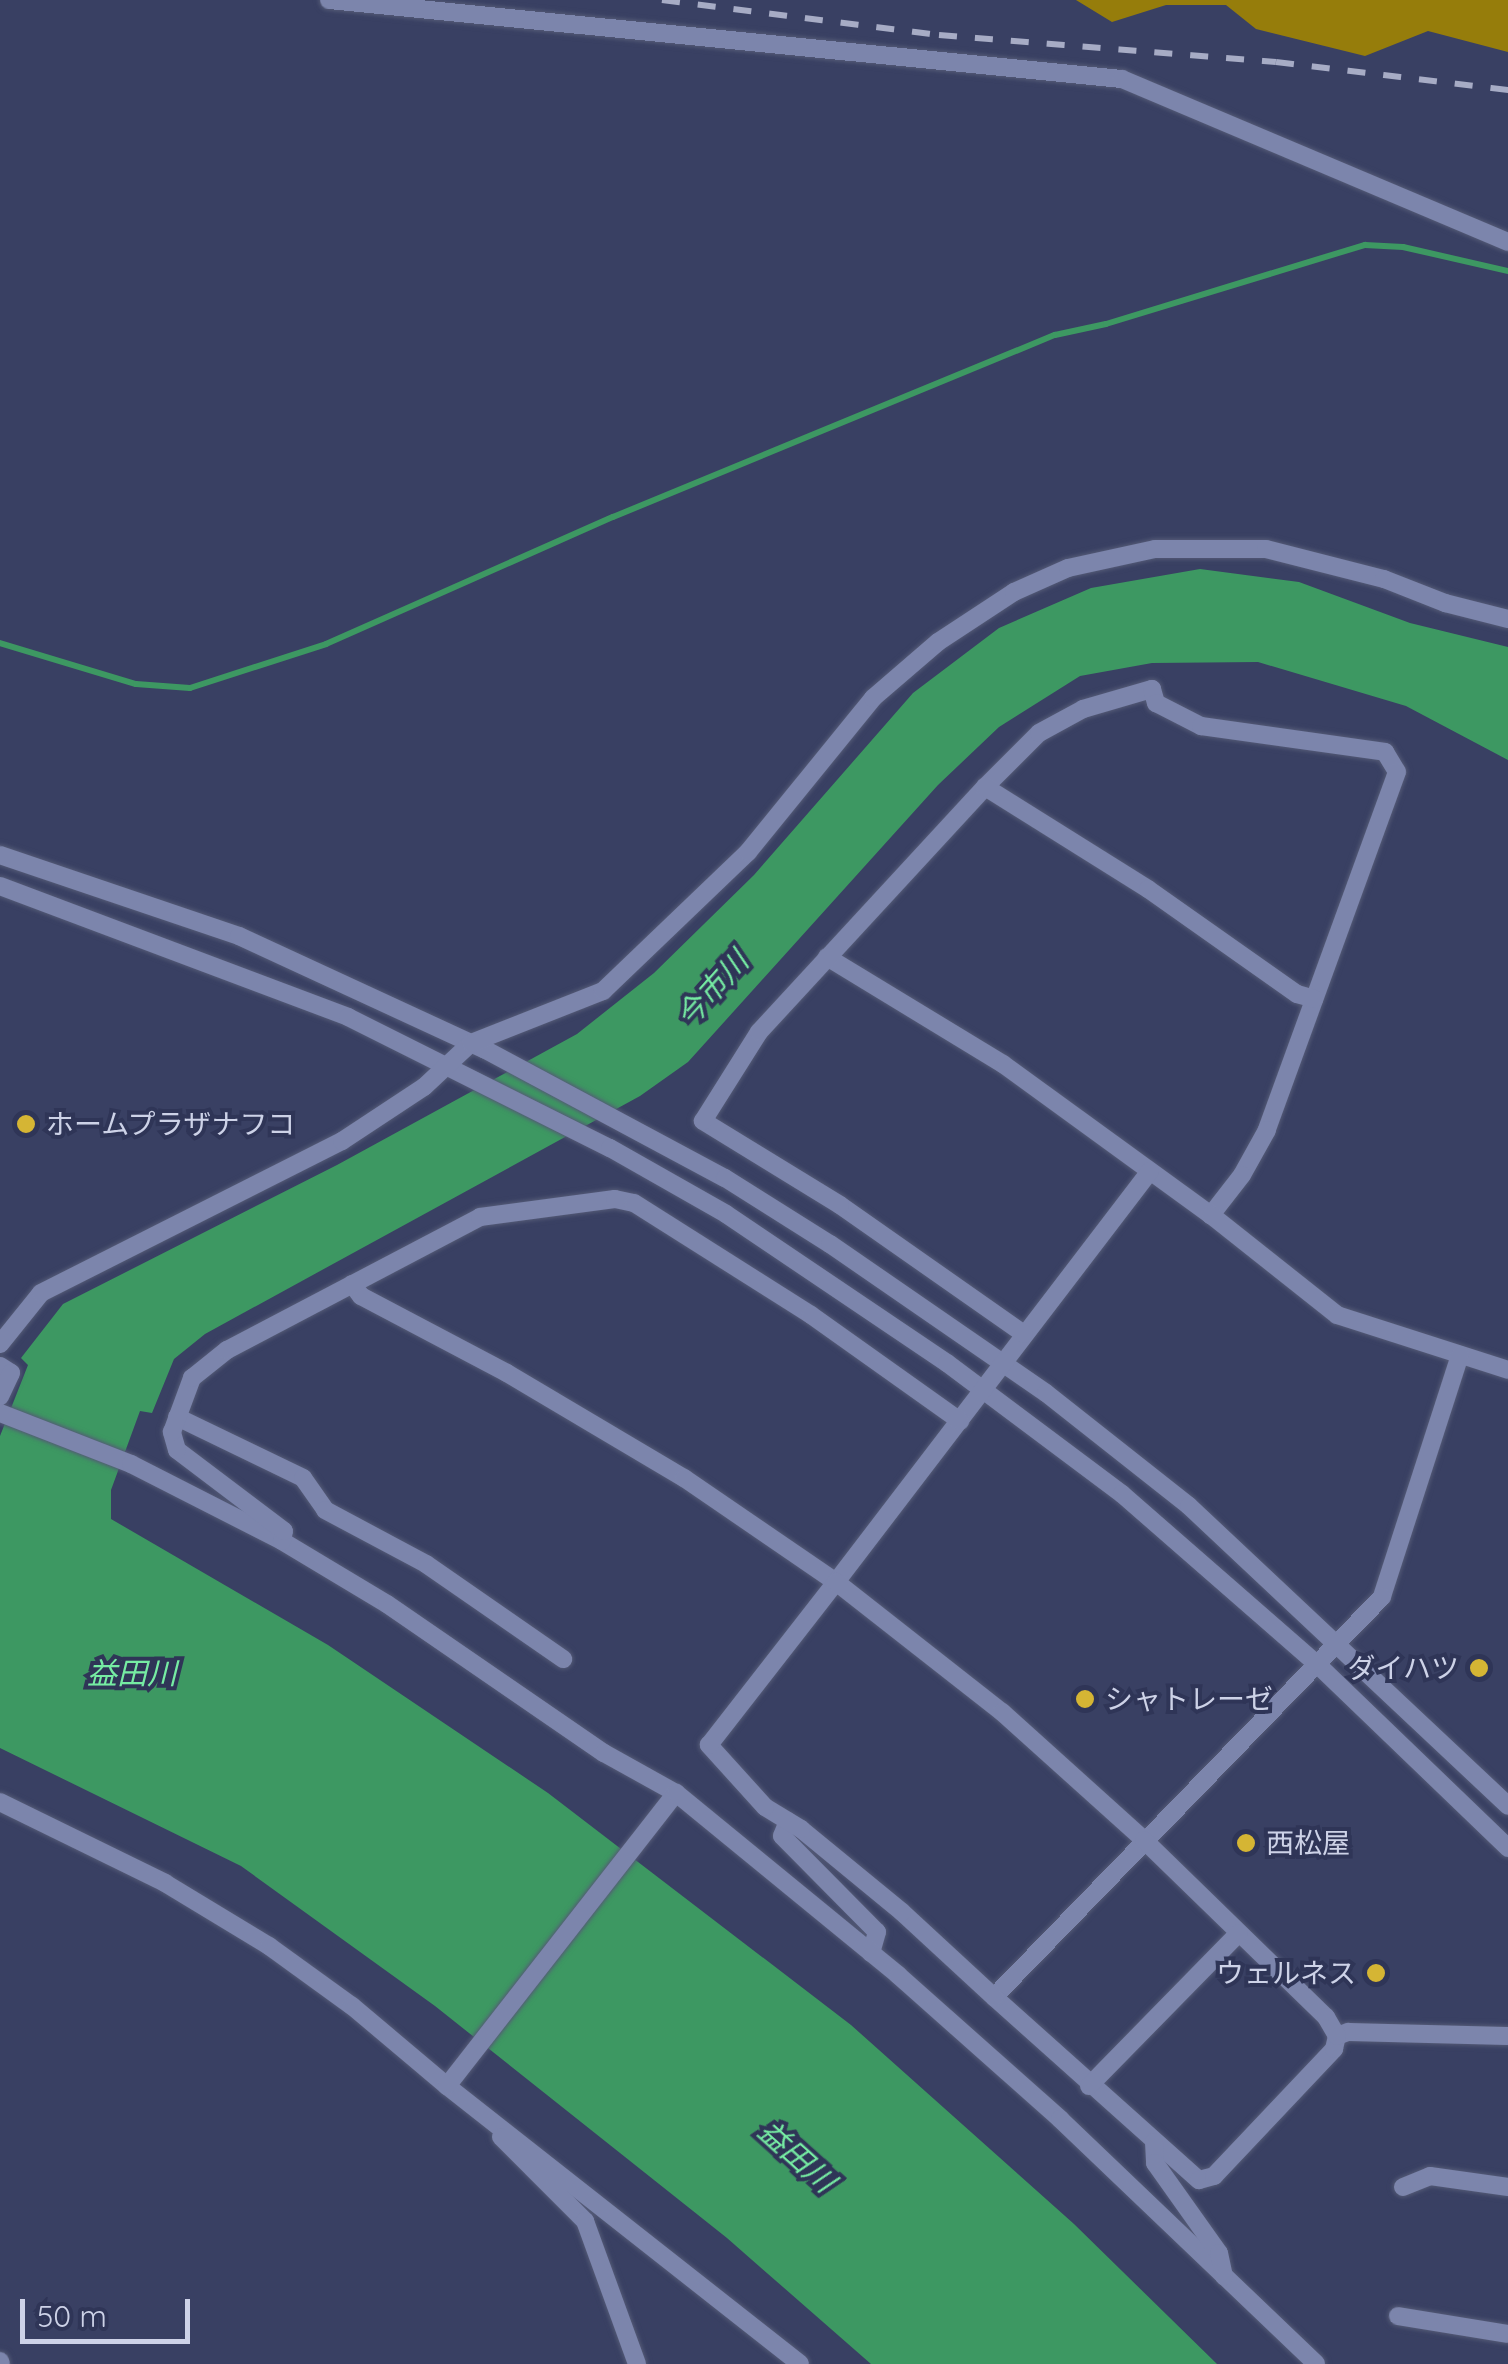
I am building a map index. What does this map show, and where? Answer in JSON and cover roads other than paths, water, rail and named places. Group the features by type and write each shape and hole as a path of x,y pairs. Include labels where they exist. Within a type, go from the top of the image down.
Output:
{"street":[{"path":"329,0 1122,80 1508,242"},
{"path":"0,1344 41,1293 342,1141 424,1087 446,1064 477,1046 604,991 748,852 873,698 938,642 1014,592 1068,568 1155,549 1266,549 1384,579 1445,603 1508,619"},
{"path":"1024,1334 840,1205 703,1121 759,1032 984,787 1039,733 1083,709 1152,689 1156,703 1201,726 1385,752 1397,772 1267,1130 1242,1175 1212,1215"},
{"path":"984,787 1148,888 1297,994 1314,1000"},
{"path":"0,855 239,936 477,1046 632,1126 830,1244 1003,1364 1189,1506 1508,1806"},
{"path":"0,886 239,972 348,1017 610,1148 726,1214 984,1389 1122,1494 1318,1665 1508,1848"},
{"path":"827,957 885,988 1003,1064 1212,1215 1337,1315 1508,1370"},
{"path":"352,1284 362,1296 507,1373 684,1478 836,1582 1002,1712 1144,1840 1326,2017 1337,2036 1334,2049 1214,2176 1199,2180 1090,2086 902,1912 788,1821 764,1807 708,1746 836,1582 960,1421 1150,1171"},
{"path":"282,1541 284,1530 177,1450 172,1432 192,1378 206,1363 480,1217 615,1198 634,1204 810,1315 960,1421"},
{"path":"994,1997 1382,1597 1460,1355"},
{"path":"0,1366 11,1372 0,1397"},
{"path":"0,1413 131,1464 282,1541 386,1604 604,1753 676,1793 871,1953 1060,2119 1316,2364"},
{"path":"177,1417 303,1478 325,1510 426,1564 563,1659"},
{"path":"452,2079 676,1793"},
{"path":"0,1802 147,1874 269,1946 452,2079 495,2123 800,2364"},
{"path":"788,1821 782,1836 877,1932 871,1953"},
{"path":"1090,2086 1239,1932"},
{"path":"1337,2036 1348,2032 1508,2036"},
{"path":"495,2123 504,2145 585,2220 637,2364"},
{"path":"1154,2142 1156,2163 1219,2253 1225,2278"},
{"path":"1402,2188 1430,2176 1508,2187"},
{"path":"1398,2316 1508,2334"}],"water":[{"name":"益田川","path":"1200,569 1299,582 1410,623 1508,647 1508,760 1406,706 1258,662 1152,663 1080,676 999,727 938,785 688,1062 640,1096 205,1334 174,1359 152,1413 140,1411 111,1490 111,1519 328,1645 548,1793 851,2025 1074,2224 1217,2364 871,2364 727,2238 435,2006 241,1866 0,1748 0,1436 28,1365 21,1358 63,1304 337,1165 577,1034 654,973 754,875 913,693 999,628 1091,588"}],"waterway":[{"path":"0,643 136,684 190,688 326,644 613,517 1055,335 1106,324 1365,245 1403,247 1508,271"}],"railway":[{"path":"662,0 939,35 1276,62 1508,90"}],"place":[{"name":"ホームプラザナフコ","path":"26,1124"},
{"name":"ダイハツ","path":"1479,1668"},
{"name":"シャトレーゼ","path":"1085,1699"},
{"name":"西松屋","path":"1246,1843"},
{"name":"ウェルネス","path":"1376,1973"}],"water label":[{"name":"今市川","path":"712,989"}]}
